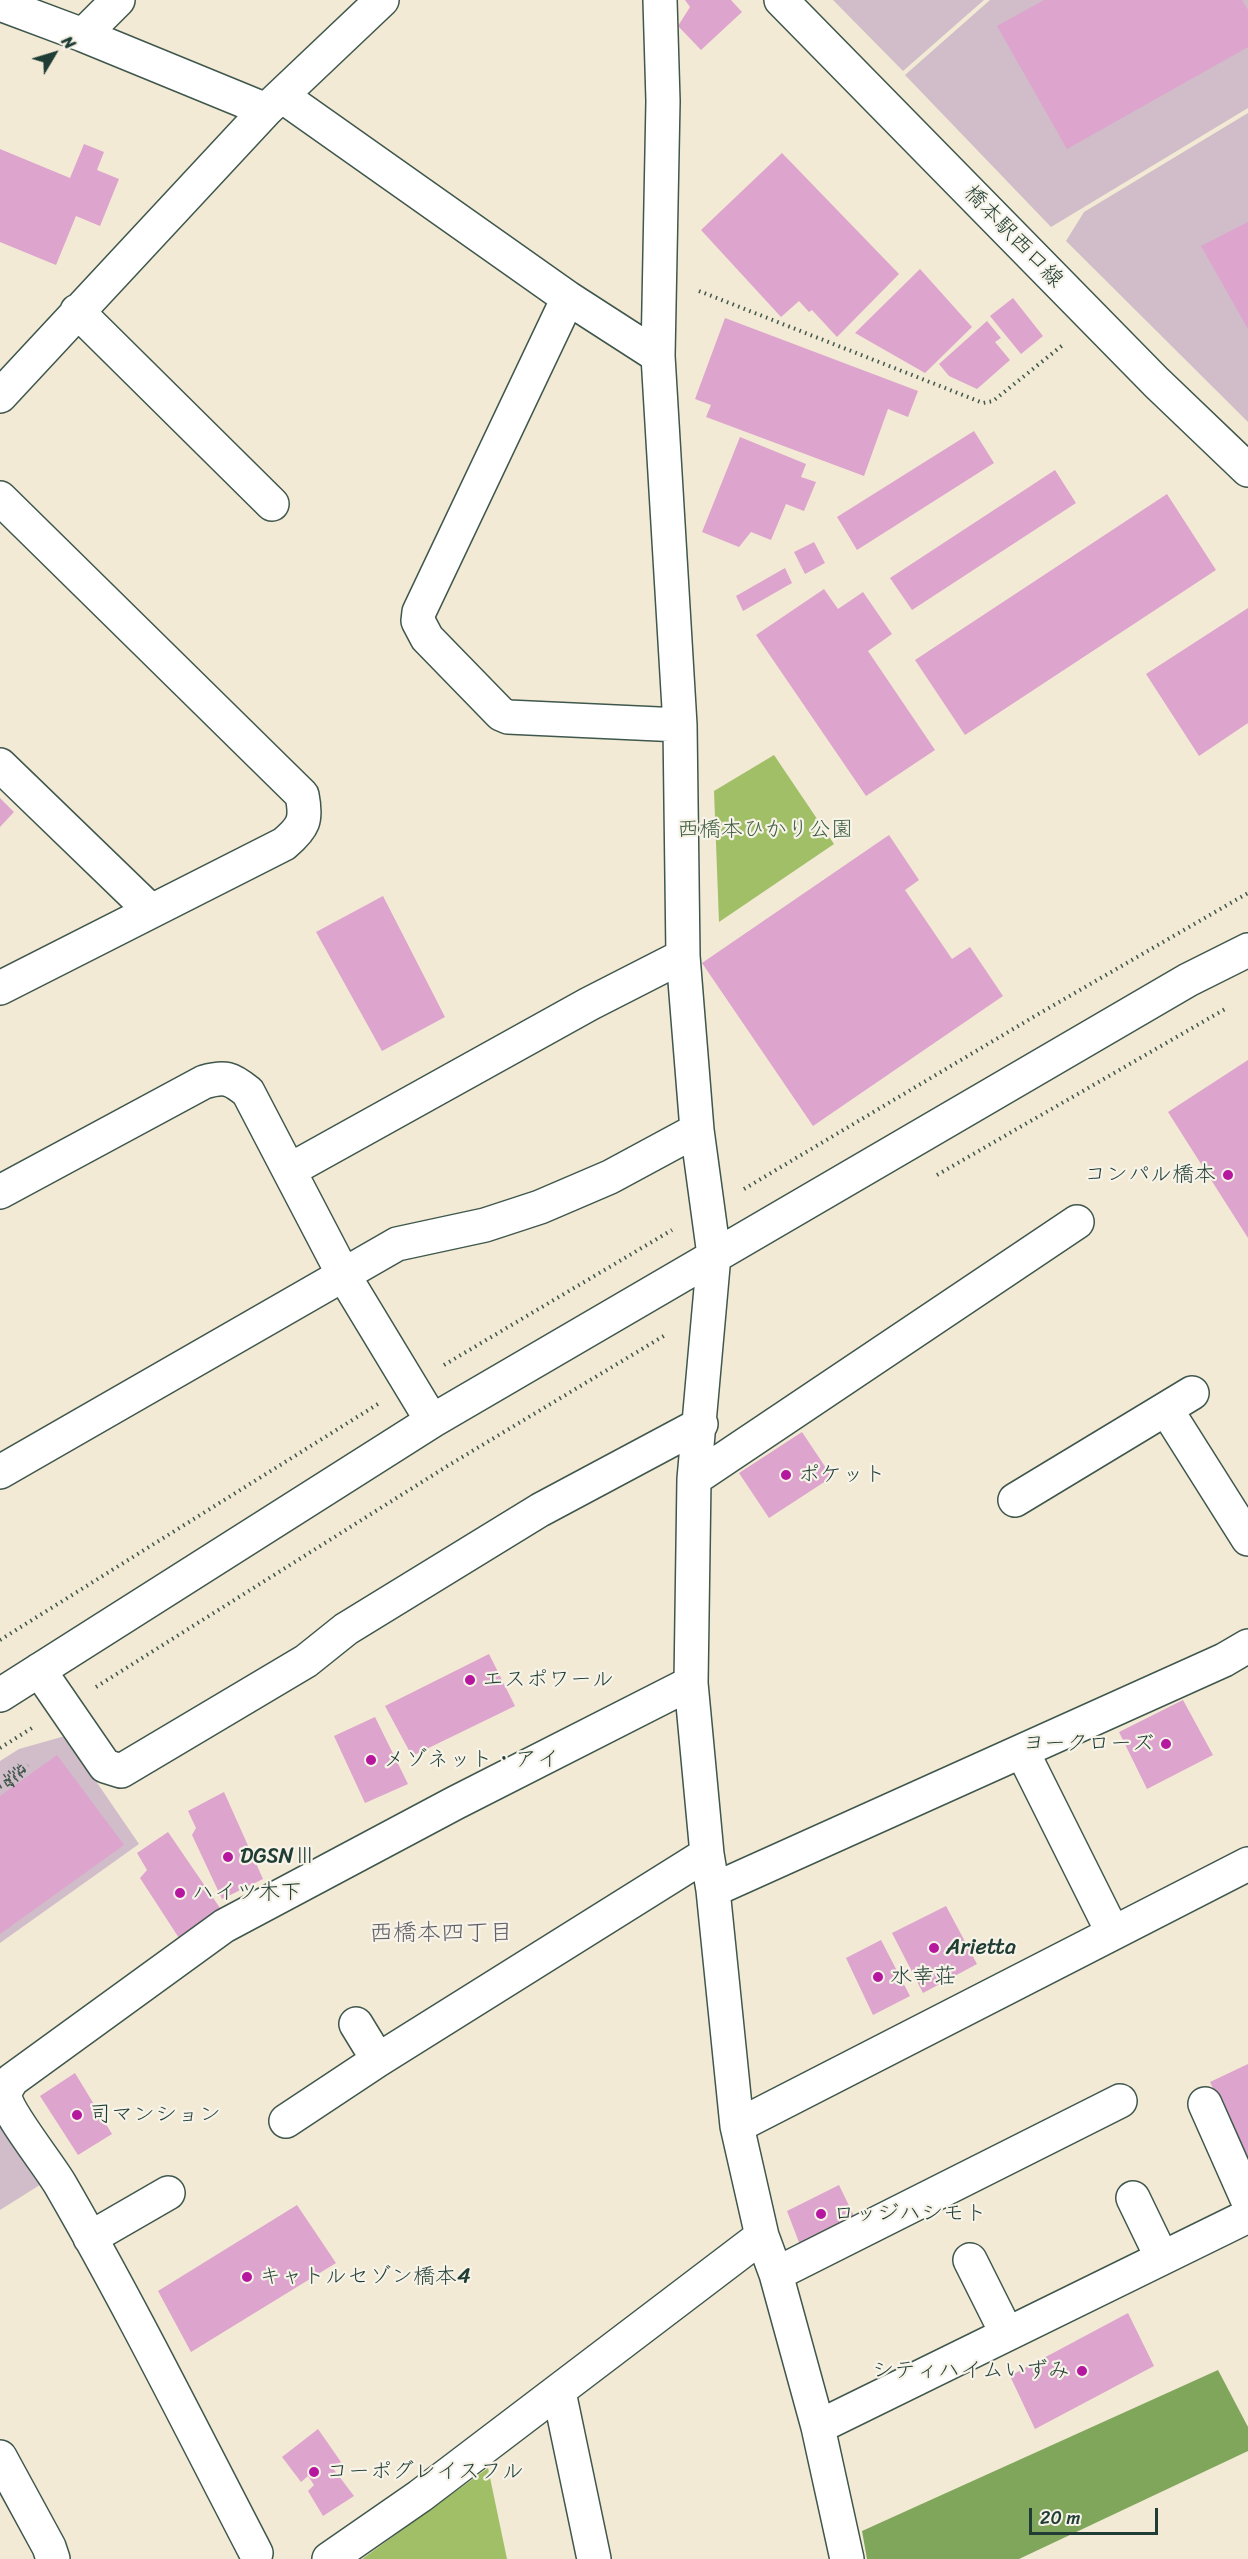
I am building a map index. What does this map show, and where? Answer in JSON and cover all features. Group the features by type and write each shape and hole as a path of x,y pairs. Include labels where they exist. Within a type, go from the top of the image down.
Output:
{"street":[{"path":"83,35 118,0"},
{"path":"0,396 274,103 382,0"},
{"path":"660,0 663,101 658,356 680,725 683,956 697,1130 714,1255 701,1424 694,1479 691,1683 737,2126 762,2236 776,2274 818,2427 847,2559"},
{"name":"橋本駅西口線","path":"781,0 1156,382 1248,470"},
{"path":"0,4 274,103 658,356"},
{"path":"568,298 419,612 418,621 427,638 501,714 508,717 680,725"},
{"path":"78,311 254,468 272,504"},
{"path":"0,498 302,795 306,813 300,831 285,844 0,988"},
{"path":"0,765 151,911"},
{"path":"0,1695 432,1421 1188,980 1248,950"},
{"path":"290,1170 589,1004 683,956"},
{"path":"0,1192 204,1082 220,1077 235,1081 248,1092 343,1274 432,1421"},
{"path":"0,1472 397,1244 485,1225 540,1207 610,1176 697,1130"},
{"path":"694,1479 1077,1222"},
{"path":"1015,1500 1179,1401 1248,1539"},
{"path":"39,1670 105,1766 121,1771 306,1661 346,1629 530,1516 701,1424"},
{"path":"713,1890 1224,1660 1248,1646"},
{"path":"249,2557 126,2301 51,2169 8,2107 5,2094 12,2080 224,1926 455,1803 691,1683"},
{"path":"1022,1751 1113,1933"},
{"path":"286,2121 378,2060 707,1854"},
{"path":"737,2126 1248,1864"},
{"path":"356,2024 378,2060"},
{"path":"776,2274 1120,2101"},
{"path":"1205,2104 1248,2201"},
{"path":"90,2238 168,2193"},
{"path":"1133,2198 1162,2258"},
{"path":"818,2427 1248,2216"},
{"path":"329,2559 420,2496 762,2236"},
{"path":"970,2260 1007,2334"},
{"path":"559,2392 594,2559"},
{"path":"0,2457 53,2559"}],"path":[{"path":"659,276 983,403 993,401 1069,340"},
{"path":"931,1179 1229,1006"},
{"path":"0,1748 449,1465 710,1310"},
{"path":"0,1787 9,1782 24,1771 19,1765 3,1777 10,1787 28,1776"},
{"path":"9,1782 6,1778 19,1768 24,1774 12,1784 9,1779 18,1772 28,1765"}],"shaded area":[{"path":"833,0 984,0 903,71"},
{"path":"990,0 1248,0 1248,108 1051,227 905,75"},
{"path":"1248,113 1248,422 1066,241 1084,212"},
{"path":"65,1736 139,1844 0,1943 0,1761 19,1749"},
{"path":"0,2125 43,2183 0,2210"}],"green space":[{"name":"西橋本ひかり公園","path":"774,755 834,844 719,922 714,791"},
{"path":"1218,2370 1248,2427 1248,2451 1019,2559 867,2559 862,2531"},
{"path":"488,2468 507,2559 362,2559"}],"building":[{"path":"685,0 731,0 742,12 701,50 678,26 690,7"},
{"path":"1044,0 1242,0 1248,10 1248,47 1067,149 997,26"},
{"path":"84,144 104,152 97,170 119,179 100,226 76,216 56,265 0,242 0,149 70,178"},
{"path":"782,153 899,274 837,337 812,310 809,312 799,301 781,317 701,230"},
{"path":"1248,222 1248,329 1201,246"},
{"path":"920,269 972,327 925,373 855,333"},
{"path":"1013,298 1043,336 1021,354 990,316"},
{"path":"725,318 918,391 908,417 888,409 864,476 706,417 711,405 695,399"},
{"path":"987,321 1001,338 995,342 1010,360 977,389 949,376 939,364"},
{"path":"974,431 994,463 857,550 837,517"},
{"path":"740,437 806,464 801,477 816,482 804,511 786,504 771,540 751,532 739,547 702,532"},
{"path":"1055,470 1076,503 912,610 890,578"},
{"path":"1167,494 1216,570 965,735 915,660"},
{"path":"814,542 825,563 805,574 794,552"},
{"path":"785,568 792,583 743,611 736,596"},
{"path":"824,589 838,609 863,592 892,634 868,651 935,750 866,796 756,635"},
{"path":"1248,608 1248,723 1199,756 1146,674"},
{"path":"0,798 14,812 0,827"},
{"path":"889,835 919,880 905,890 952,959 970,947 1003,996 813,1126 702,963"},
{"path":"383,896 445,1017 382,1051 316,932"},
{"name":"コンパル橋本","path":"1248,1060 1248,1238 1168,1112"},
{"name":"ポケット","path":"802,1432 832,1477 769,1518 739,1473"},
{"name":"エスポワール","path":"489,1654 515,1706 412,1756 385,1706"},
{"name":"ヨークローズ","path":"1183,1700 1213,1755 1147,1789 1119,1732"},
{"name":"メゾネット・アイ","path":"375,1717 408,1784 365,1803 334,1736"},
{"path":"57,1755 124,1845 0,1934 0,1796"},
{"name":"DGSNⅢ","path":"224,1792 263,1879 222,1899 192,1835 196,1828 188,1811"},
{"name":"ハイツ木下","path":"168,1832 220,1908 179,1938 140,1878 147,1870 137,1853"},
{"name":"Arietta","path":"946,1906 977,1964 923,1993 892,1933"},
{"name":"水幸荘","path":"881,1940 910,1996 873,2015 846,1958"},
{"path":"1248,2064 1248,2163 1210,2082"},
{"name":"司マンション","path":"75,2073 112,2134 78,2155 40,2096"},
{"name":"ロッジハシモト","path":"839,2185 855,2218 800,2245 787,2211"},
{"name":"キャトルセゾン橋本4","path":"297,2205 336,2263 191,2352 158,2291"},
{"name":"シティハイムいずみ","path":"1128,2313 1154,2366 1035,2429 1010,2376"},
{"name":"コーポグレイスフル","path":"318,2429 341,2462 332,2467 354,2496 323,2516 308,2491 314,2485 308,2476 301,2482 282,2457"}],"place":[{"name":"コンパル橋本","path":"1228,1175"},
{"name":"ポケット","path":"786,1475"},
{"name":"エスポワール","path":"470,1680"},
{"name":"ヨークローズ","path":"1166,1744"},
{"name":"メゾネット・アイ","path":"371,1760"},
{"name":"DGSNⅢ","path":"228,1857"},
{"name":"ハイツ木下","path":"180,1893"},
{"name":"Arietta","path":"934,1948"},
{"name":"水幸荘","path":"878,1977"},
{"name":"司マンション","path":"77,2115"},
{"name":"ロッジハシモト","path":"821,2214"},
{"name":"キャトルセゾン橋本4","path":"247,2277"},
{"name":"シティハイムいずみ","path":"1082,2371"},
{"name":"コーポグレイスフル","path":"314,2472"}],"district":[{"name":"西橋本四丁目","path":"441,1934"}]}
